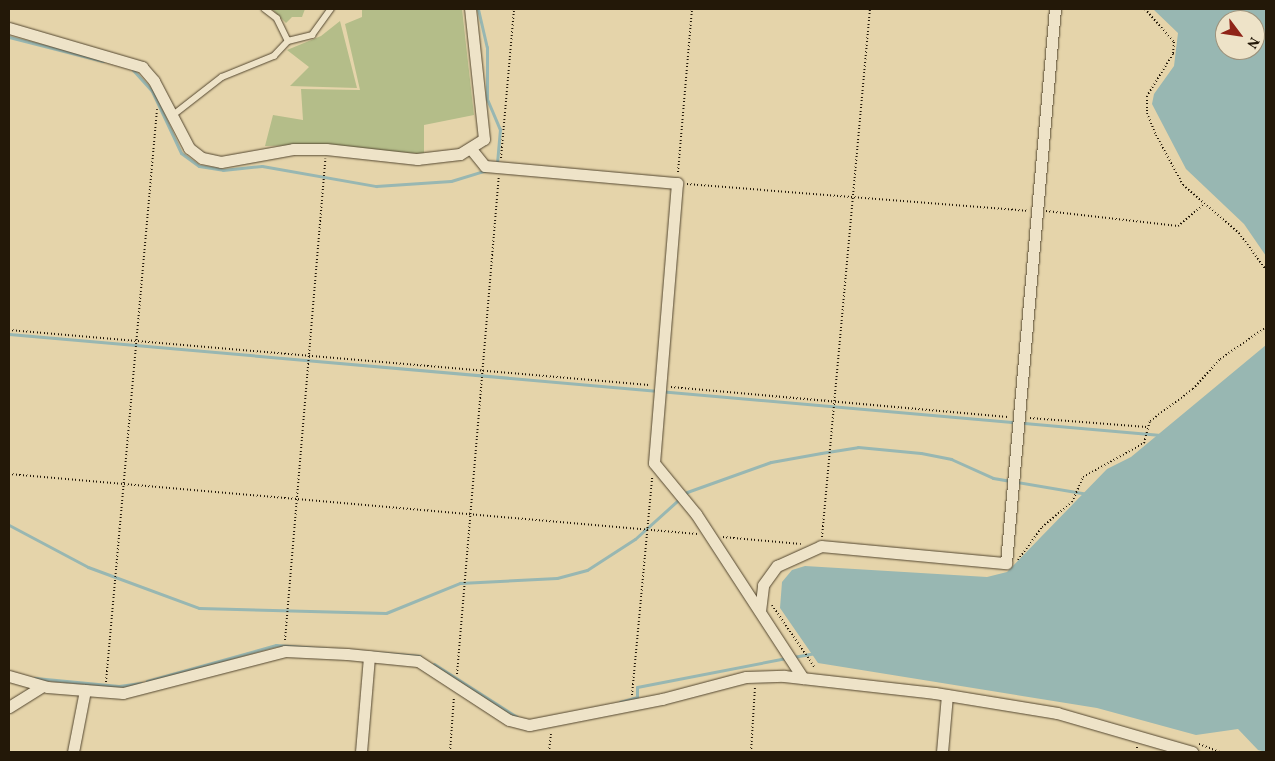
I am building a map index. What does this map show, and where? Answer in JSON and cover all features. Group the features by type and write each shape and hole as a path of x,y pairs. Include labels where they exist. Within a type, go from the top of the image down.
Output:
{"street":[{"path":"9,28 142,67 162,96 189,148 221,162 292,149 326,149 417,159 446,158 481,145 487,129 470,9"},
{"path":"760,611 763,586 777,566 821,546 1006,563 1054,9"},
{"path":"471,149 485,166 677,183 654,463 708,532 803,678"},
{"path":"9,676 42,686 123,693 285,651 369,656 418,662 518,724 550,722 632,706 756,677 803,678 947,695 1057,713 1192,752"},
{"path":"361,752 369,656"},
{"path":"9,707 42,686"},
{"path":"73,752 86,690"},
{"path":"942,752 947,695"}],"lane":[{"path":"265,9 276,18 288,41"},
{"path":"172,116 222,77 274,56 288,41 312,35 330,9"}],"path":[{"path":"450,752 514,9"},
{"path":"692,9 677,183 1037,211 1178,226 1203,205"},
{"path":"821,546 870,9"},
{"path":"1144,9 1174,42 1173,54 1148,96 1147,113 1167,160 1203,205 1239,233 1266,270"},
{"path":"105,692 136,341 162,96"},
{"path":"285,651 326,149"},
{"path":"9,330 1020,418 1147,427 1193,390 1220,360 1266,327"},
{"path":"1006,563 1022,557 1042,528 1072,502 1078,486 1094,468 1148,440 1147,427"},
{"path":"632,706 646,529 654,463"},
{"path":"9,474 697,534 708,532 803,544"},
{"path":"751,752 756,677"},
{"path":"549,752 550,722"}],"green space":[{"path":"272,9 305,9 302,17 292,17 286,23"},
{"path":"362,9 462,9 474,115 424,125 424,154 312,145 265,146 273,115 303,120 301,89 360,90 345,24 362,17"},
{"path":"340,21 357,88 290,86 309,67 287,50 321,36"}],"water":[{"path":"1153,9 1266,9 1266,256 1244,224 1186,169 1152,104 1154,94 1174,66 1178,33"},
{"path":"1266,345 1266,752 1258,750 1238,729 1196,735 1097,708 818,663 780,608 782,582 792,570 805,566 987,577 1007,572 1107,469 1131,457"}],"waterway":[{"path":"478,9 487,47 487,99 500,129 497,164"},
{"path":"9,37 103,61"},
{"path":"133,70 152,91 181,153 199,166 223,170 262,166 376,186 451,181 487,170"},
{"path":"9,334 1161,435"},
{"path":"9,525 88,567 199,608 386,613 460,583 557,578 587,570 635,539 687,492 771,462 821,453 858,447 921,453 951,459 993,478 1088,494"},
{"path":"147,681 276,645 420,656"},
{"path":"793,657 816,653"},
{"path":"620,702 637,697 637,687 786,658"},
{"path":"434,664 517,717"},
{"path":"35,678 119,686 141,683"}]}
